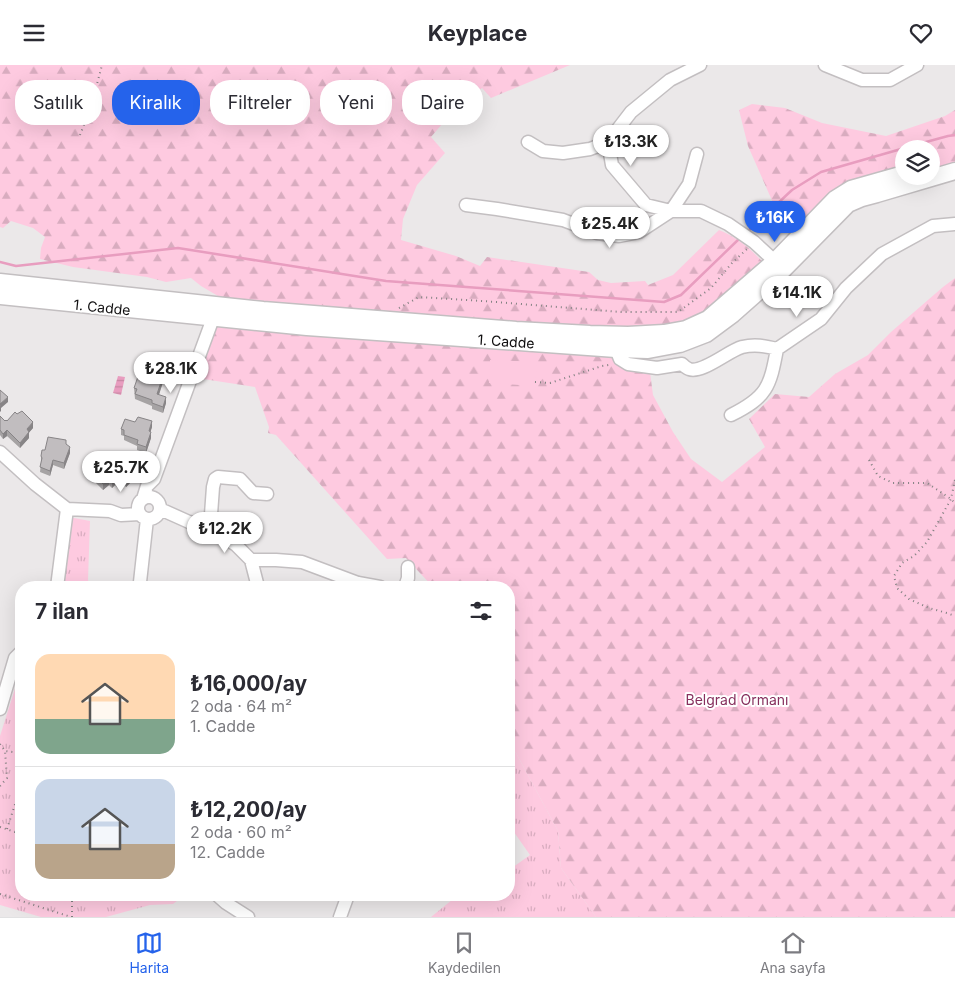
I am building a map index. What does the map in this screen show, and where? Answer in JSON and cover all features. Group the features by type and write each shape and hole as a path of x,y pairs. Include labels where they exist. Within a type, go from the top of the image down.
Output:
{"main road":[{"path":"940,163 955,159"},
{"name":"1. Cadde","path":"0,296 215,312 590,334 617,347 664,333 686,329 708,319 779,265 848,205 862,198 955,171"},
{"name":"1. Cadde","path":"779,265 835,199 851,189 895,177"},
{"name":"1. Cadde","path":"0,282 215,312"}],"street":[{"path":"528,142 543,151 563,153 590,149 608,142 631,112 670,80 700,65"},
{"path":"825,65 862,80 890,81 917,65"},
{"path":"608,142 612,165 646,205 671,211 701,211 728,224 779,265"},
{"path":"466,205 563,220 598,233 619,236 639,232 671,211 689,184 698,154"},
{"path":"732,415 748,406 764,393 772,375 777,349 821,319 846,289 882,254 933,226 955,224"},
{"path":"140,581 149,509 147,486 154,479 215,312"},
{"path":"617,347 628,364 657,368 682,364 689,369 705,367 741,347 758,345 777,349"},
{"path":"0,452 66,509 110,511 124,506 149,509 173,522 189,522 210,528 236,545 251,560 256,581"},
{"path":"210,528 212,494 215,479 218,477 240,479 253,493 267,494"},
{"path":"58,581 66,509"},
{"path":"251,560 302,562 353,581"},
{"path":"407,581 408,567"},
{"path":"0,709 15,658"},
{"path":"0,665 10,675"},
{"path":"224,901 248,917"},
{"path":"340,917 346,901"}],"path":[{"path":"80,135 91,107 102,65"},
{"path":"394,311 419,297 621,312 678,312 712,288 732,263 747,238"},
{"path":"535,382 550,383 609,365 617,347"},
{"path":"869,460 878,476 893,483 926,483 955,503"},
{"path":"955,480 951,499 927,542 914,556 902,563 894,575 897,588 909,599 929,609 955,616"},
{"path":"0,744 5,751 6,778 0,785"},
{"path":"5,751 15,752"},
{"path":"7,829 15,809"},
{"path":"0,827 15,832"},
{"path":"0,894 15,899"},
{"path":"22,901 72,917 72,901"}],"green space":[{"name":"Belgrad Ormanı","path":"0,65 570,65 491,98 483,89 483,80 402,80 402,125 441,125 431,137 445,153 417,185 403,219 401,240 456,256 480,266 487,257 589,272 598,280 611,283 645,281 648,285 673,275 719,230 729,234 745,245 780,281 756,304 716,337 701,344 648,357 653,395 673,432 691,459 722,482 765,447 749,419 775,394 809,397 835,374 868,355 891,332 955,278 955,917 596,917 561,868 558,831 515,752 515,581 427,581 406,558 387,559 276,435 268,433 269,427 255,387 184,376 218,296 191,278 166,282 147,277 73,267 40,259 45,237 33,228 11,221 3,228 0,227"},
{"path":"752,104 785,108 822,123 886,136 945,116 955,110 955,178 940,182 940,140 895,140 895,185 932,185 855,208 814,248 774,205 748,146 739,110"},
{"path":"490,360 537,362 535,386 489,383"},
{"path":"69,517 90,521 88,581 64,581"},
{"path":"15,689 15,901 177,901 173,904 150,905 106,917 41,917 0,905 0,736"},
{"path":"515,752 558,831 561,868 596,917 431,917 451,901 515,901 515,866 530,855 515,834"}],"shaded area":[{"path":"118,376 125,377 121,395 113,393"}],"building":[{"path":"141,368 163,376 157,394 166,397 163,407 152,403 152,400 135,394 137,389 134,388"},
{"path":"0,390 8,397 0,404"},
{"path":"22,411 33,422 27,429 29,432 20,443 7,430 3,434 0,430 0,416 7,421 15,412 17,414"},
{"path":"138,417 152,421 146,447 137,444 138,440 124,435 124,430 121,429 125,419 135,422"},
{"path":"48,437 66,440 66,444 70,447 64,463 53,460 50,471 40,467 42,450 45,450"},
{"path":"123,459 130,466 128,468 131,470 128,474 131,477 126,481 123,478 118,482 115,479 112,482 109,480 103,484 96,477 103,472 101,469 110,461 114,464"}],"waterway":[{"path":"746,233 792,190 821,172 955,135"},
{"path":"0,262 16,266 178,248 386,281 664,302 681,295 740,238"}]}
